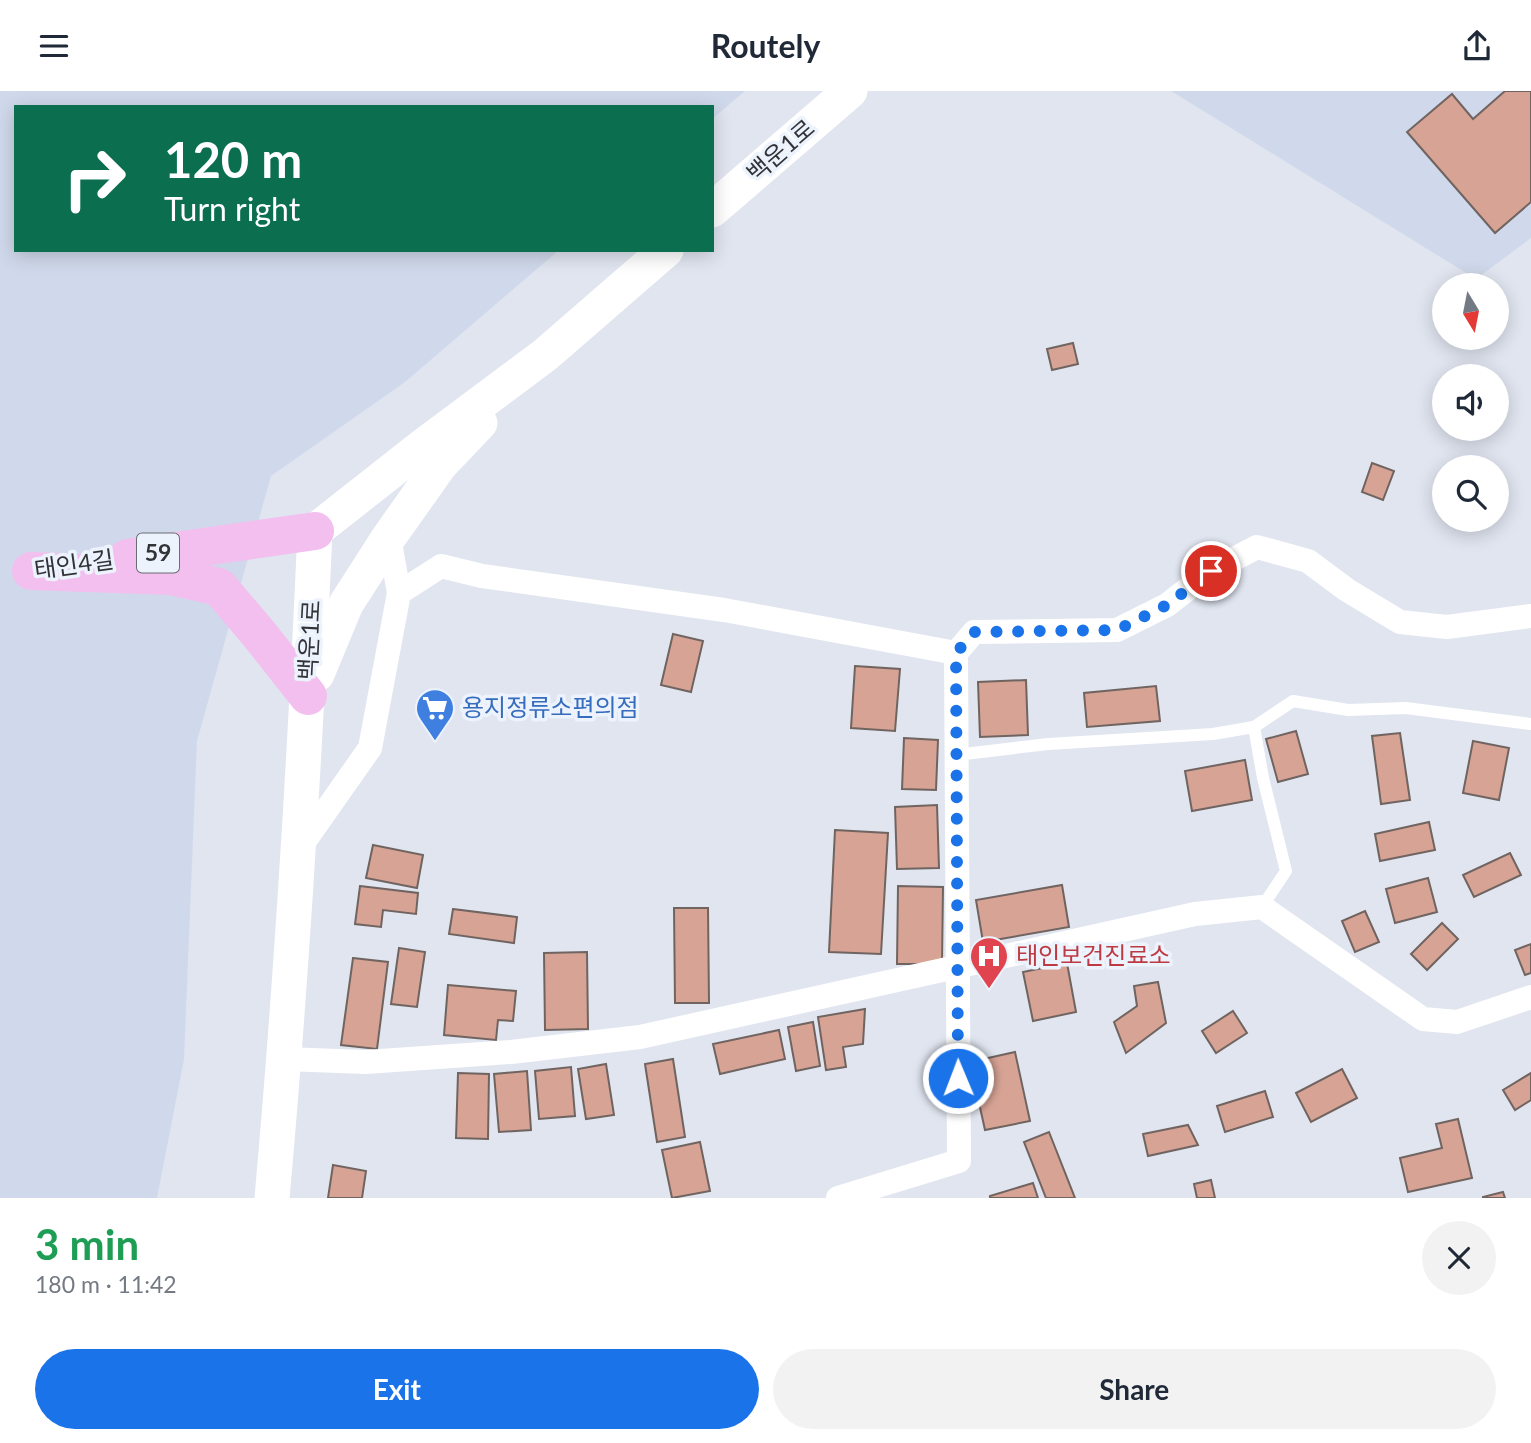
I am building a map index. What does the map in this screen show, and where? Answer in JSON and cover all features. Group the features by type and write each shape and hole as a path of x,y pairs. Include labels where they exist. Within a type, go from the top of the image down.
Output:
{"main road":[{"name":"백운1로","path":"714,208 850,91"},
{"path":"315,531 545,355 664,252"},
{"path":"16,574 171,576 219,587 307,696 346,604 389,537 440,465 545,355"},
{"name":"백운1로","path":"272,1198 284,1059 315,531"},
{"name":"태인4길","path":"16,574 315,531"}],"street":[{"path":"296,852 370,748 399,593 389,537"},
{"path":"838,1198 959,1161 956,653 974,632 1117,630 1167,605 1211,571 1256,547 1308,561 1347,590 1401,622 1447,627 1531,616"},
{"path":"399,593 441,566 482,576 724,610 956,653"},
{"path":"284,1059 366,1062 511,1052 640,1037 1195,913 1262,907 1423,1019 1457,1022 1531,997"}],"lane":[{"path":"956,755 1048,744 1213,734 1254,727 1293,701 1348,710 1406,708 1531,724"},
{"path":"1254,727 1263,778 1286,871 1262,907"}],"shaded area":[{"path":"0,91 745,91 714,117 714,105 14,105 14,252 557,252 405,382 271,476 197,741 184,1059 157,1198 0,1198"},
{"path":"1171,91 1531,91 1531,238 1484,273 1466,273"}],"building":[{"path":"1505,91 1531,91 1531,202 1495,233 1407,132 1452,94 1473,119"},
{"path":"1073,343 1078,364 1052,370 1047,349"},
{"path":"1372,463 1394,471 1383,500 1362,492"},
{"path":"673,634 703,641 691,692 661,685"},
{"path":"855,666 900,669 895,731 851,728"},
{"path":"1026,680 1028,735 980,737 978,682"},
{"path":"1156,686 1160,721 1087,727 1084,693"},
{"path":"1296,731 1308,774 1278,782 1266,739"},
{"path":"1400,733 1410,800 1381,804 1372,736"},
{"path":"904,738 938,740 936,790 902,789"},
{"path":"1473,741 1509,748 1499,800 1463,793"},
{"path":"1245,760 1252,800 1192,811 1185,771"},
{"path":"937,805 939,868 897,869 895,807"},
{"path":"1429,822 1435,850 1380,861 1375,834"},
{"path":"835,830 888,833 881,954 829,952"},
{"path":"373,845 423,855 417,888 366,878"},
{"path":"1510,853 1521,875 1474,897 1463,875"},
{"path":"1428,878 1437,912 1395,923 1386,889"},
{"path":"1062,885 1069,927 983,942 976,900"},
{"path":"360,886 418,893 416,914 383,910 381,927 355,924"},
{"path":"898,886 943,887 942,964 897,964"},
{"path":"674,908 708,908 709,1003 675,1003"},
{"path":"453,909 517,917 514,943 449,934"},
{"path":"1365,911 1379,942 1355,952 1342,921"},
{"path":"1442,923 1458,939 1427,970 1411,954"},
{"path":"1531,944 1531,973 1525,975 1515,950"},
{"path":"399,948 425,952 417,1007 391,1004"},
{"path":"587,952 588,1029 545,1030 544,953"},
{"path":"353,958 388,962 377,1049 341,1045"},
{"path":"1067,963 1076,1012 1033,1021 1023,972"},
{"path":"1158,982 1166,1023 1126,1053 1114,1022 1137,1006 1134,986"},
{"path":"448,985 516,991 513,1021 498,1020 496,1040 444,1035"},
{"path":"865,1009 863,1044 843,1047 846,1067 826,1070 818,1017"},
{"path":"1233,1011 1247,1033 1216,1053 1202,1031"},
{"path":"813,1022 820,1066 796,1071 788,1027"},
{"path":"779,1030 785,1059 720,1074 713,1044"},
{"path":"1015,1052 1030,1121 985,1130 970,1062"},
{"path":"673,1059 685,1137 657,1142 645,1064"},
{"path":"606,1064 614,1115 586,1119 578,1069"},
{"path":"571,1067 575,1116 539,1119 535,1071"},
{"path":"1342,1069 1357,1098 1311,1122 1296,1093"},
{"path":"527,1071 531,1130 499,1132 494,1074"},
{"path":"458,1073 489,1074 488,1139 456,1138"},
{"path":"1531,1073 1531,1100 1515,1110 1503,1090"},
{"path":"1265,1091 1273,1117 1225,1132 1217,1106"},
{"path":"1458,1119 1472,1178 1408,1192 1400,1158 1442,1148 1436,1124"},
{"path":"1188,1125 1198,1145 1148,1156 1143,1134"},
{"path":"1049,1132 1075,1198 1046,1198 1024,1142"},
{"path":"700,1142 710,1191 672,1198 662,1150"},
{"path":"333,1165 366,1171 362,1198 328,1198"},
{"path":"1211,1180 1215,1198 1197,1198 1194,1184"},
{"path":"1033,1183 1038,1198 990,1198 990,1196"},
{"path":"1503,1192 1505,1198 1483,1198 1483,1197"}],"place":[{"name":"용지정류소편의점","path":"435,742"},
{"name":"태인보건진료소","path":"989,990"}],"route":[{"path":"958,1078 956,653 974,632 1117,630 1167,605 1211,571"}]}
